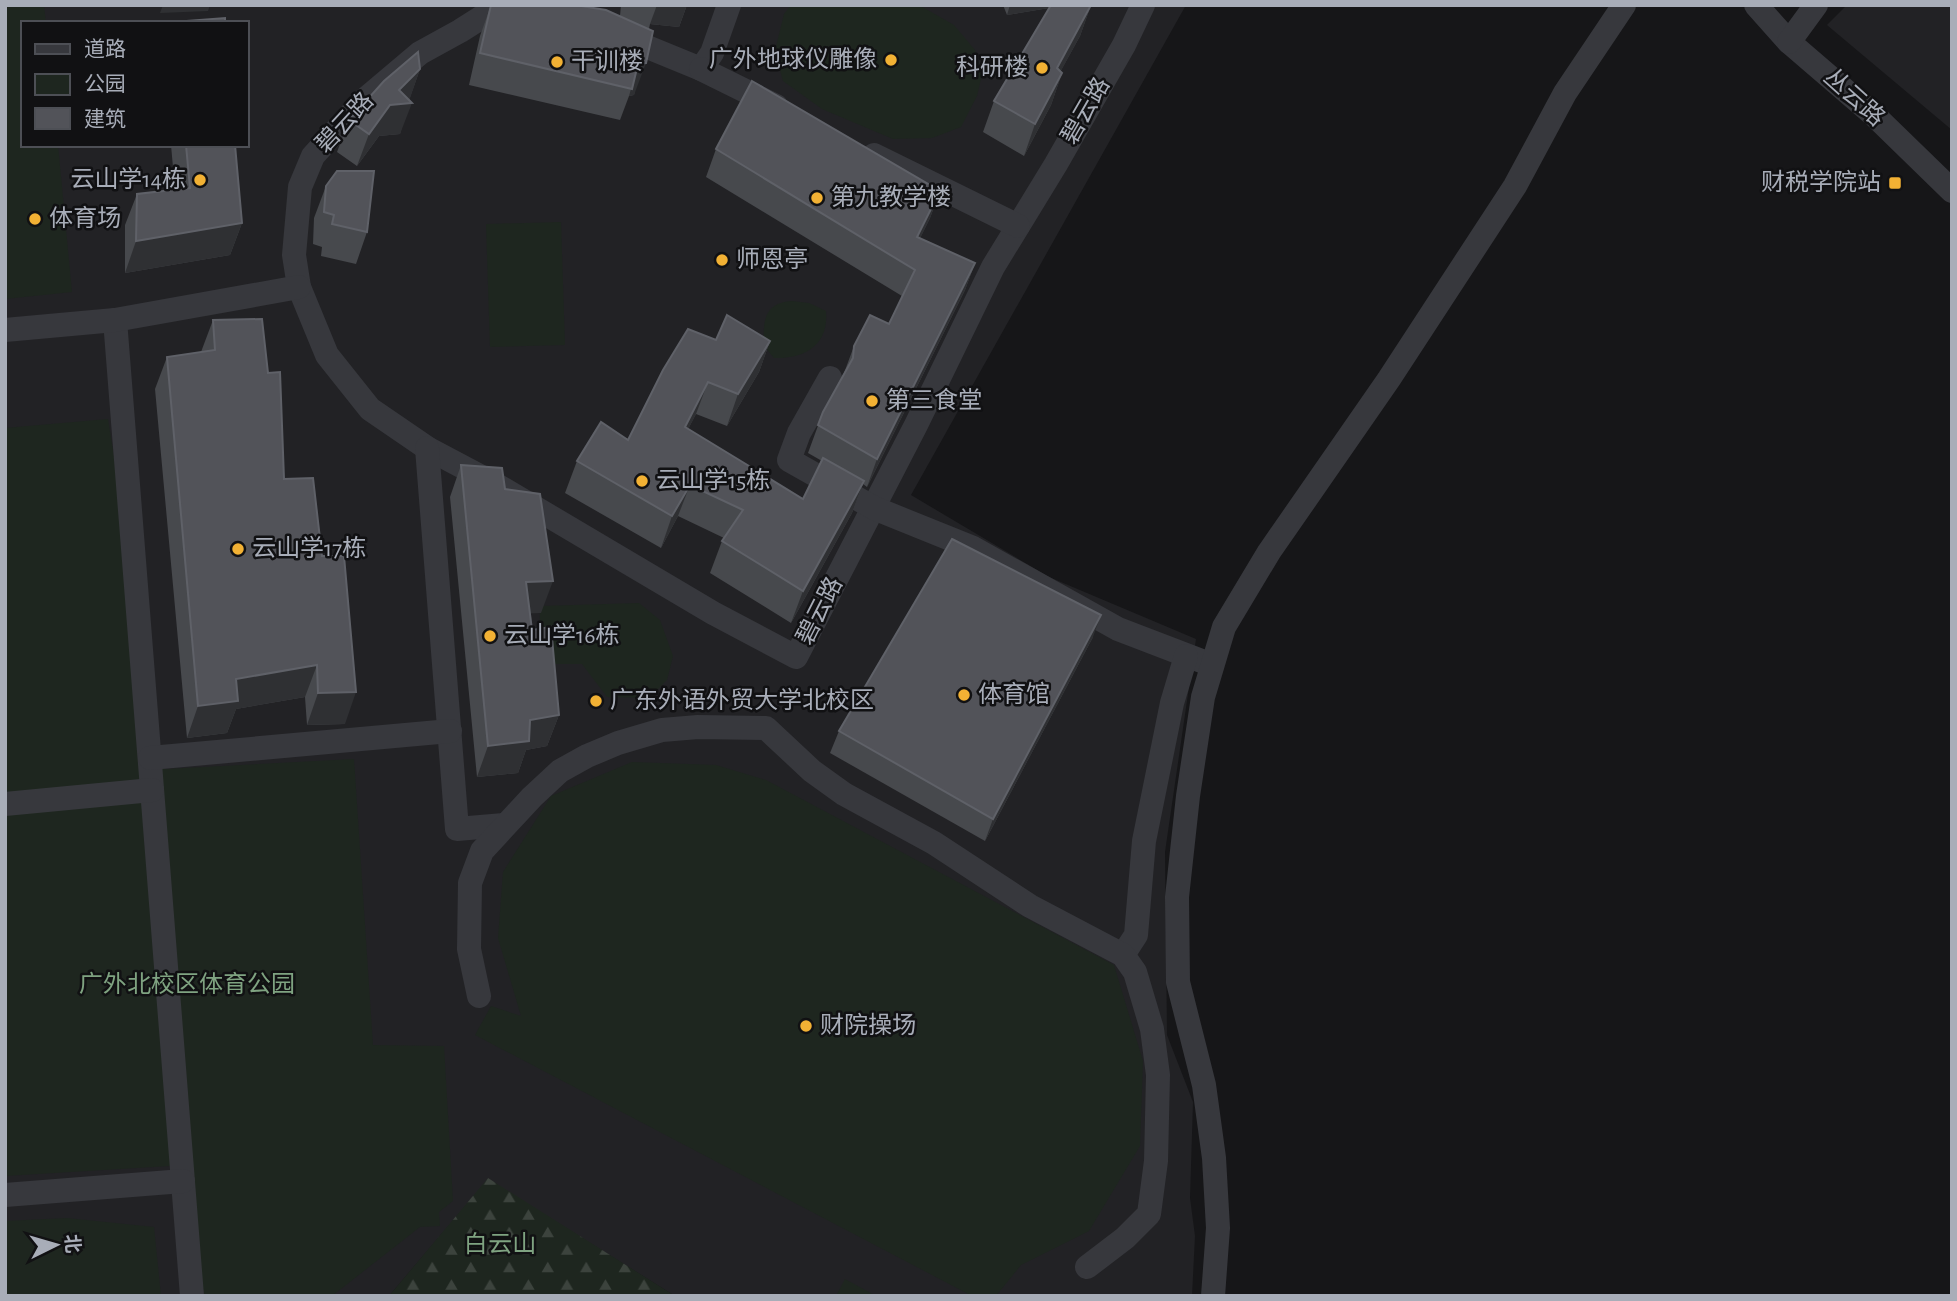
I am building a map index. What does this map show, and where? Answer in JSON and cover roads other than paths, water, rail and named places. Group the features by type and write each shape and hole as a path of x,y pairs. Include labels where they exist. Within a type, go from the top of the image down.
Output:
{"street":[{"path":"701,69 712,53 729,5"},
{"name":"碧云路","path":"545,20 490,12 420,53 362,102 313,156 300,187 294,255 299,287 327,355 370,409 427,448 495,484 713,613 796,657 874,508 993,267 1124,45 1143,5"},
{"path":"1213,1296 1217,1228 1214,1158 1204,1086 1178,982 1177,909 1188,796 1203,697 1224,627 1269,552 1389,379 1515,186 1565,93 1624,5"},
{"name":"丛云路","path":"1756,5 1789,42 1875,116 1952,191"},
{"path":"1789,42 1816,5"},
{"path":"599,27 701,69 801,119"},
{"path":"851,143 1018,226"},
{"path":"5,330 115,320 299,287"},
{"path":"115,320 192,1296"},
{"path":"830,378 799,433 789,460 874,508 973,548 1118,629 1212,666"},
{"path":"427,448 457,829 504,825"},
{"path":"1123,955 1136,935 1144,841 1172,703 1186,656"},
{"path":"480,996 469,949 470,883 482,851 504,825 560,771 618,743 662,730 698,727 766,728 812,771 844,794 934,843 1030,906 1123,955 1135,972 1152,1029 1158,1075 1156,1161 1149,1214 1125,1238 1087,1267"},
{"path":"150,758 450,731"},
{"path":"5,804 152,790"},
{"path":"5,1195 183,1181"}],"place":[{"name":"广外地球仪雕像","path":"891,60"},
{"name":"干训楼","path":"557,62"},
{"name":"科研楼","path":"1042,68"},
{"name":"云山学14栋","path":"200,180"},
{"name":"财税学院站","path":"1895,183"},
{"name":"第九教学楼","path":"817,198"},
{"name":"体育场","path":"35,219"},
{"name":"师恩亭","path":"722,260"},
{"name":"第三食堂","path":"872,401"},
{"name":"云山学15栋","path":"642,481"},
{"name":"云山学17栋","path":"238,549"},
{"name":"云山学16栋","path":"490,636"},
{"name":"体育馆","path":"964,695"},
{"name":"广东外语外贸大学北校区","path":"596,701"},
{"name":"财院操场","path":"806,1026"}],"park label":[{"name":"广外北校区体育公园","path":"187,985"},
{"name":"白云山","path":"500,1245"}]}
